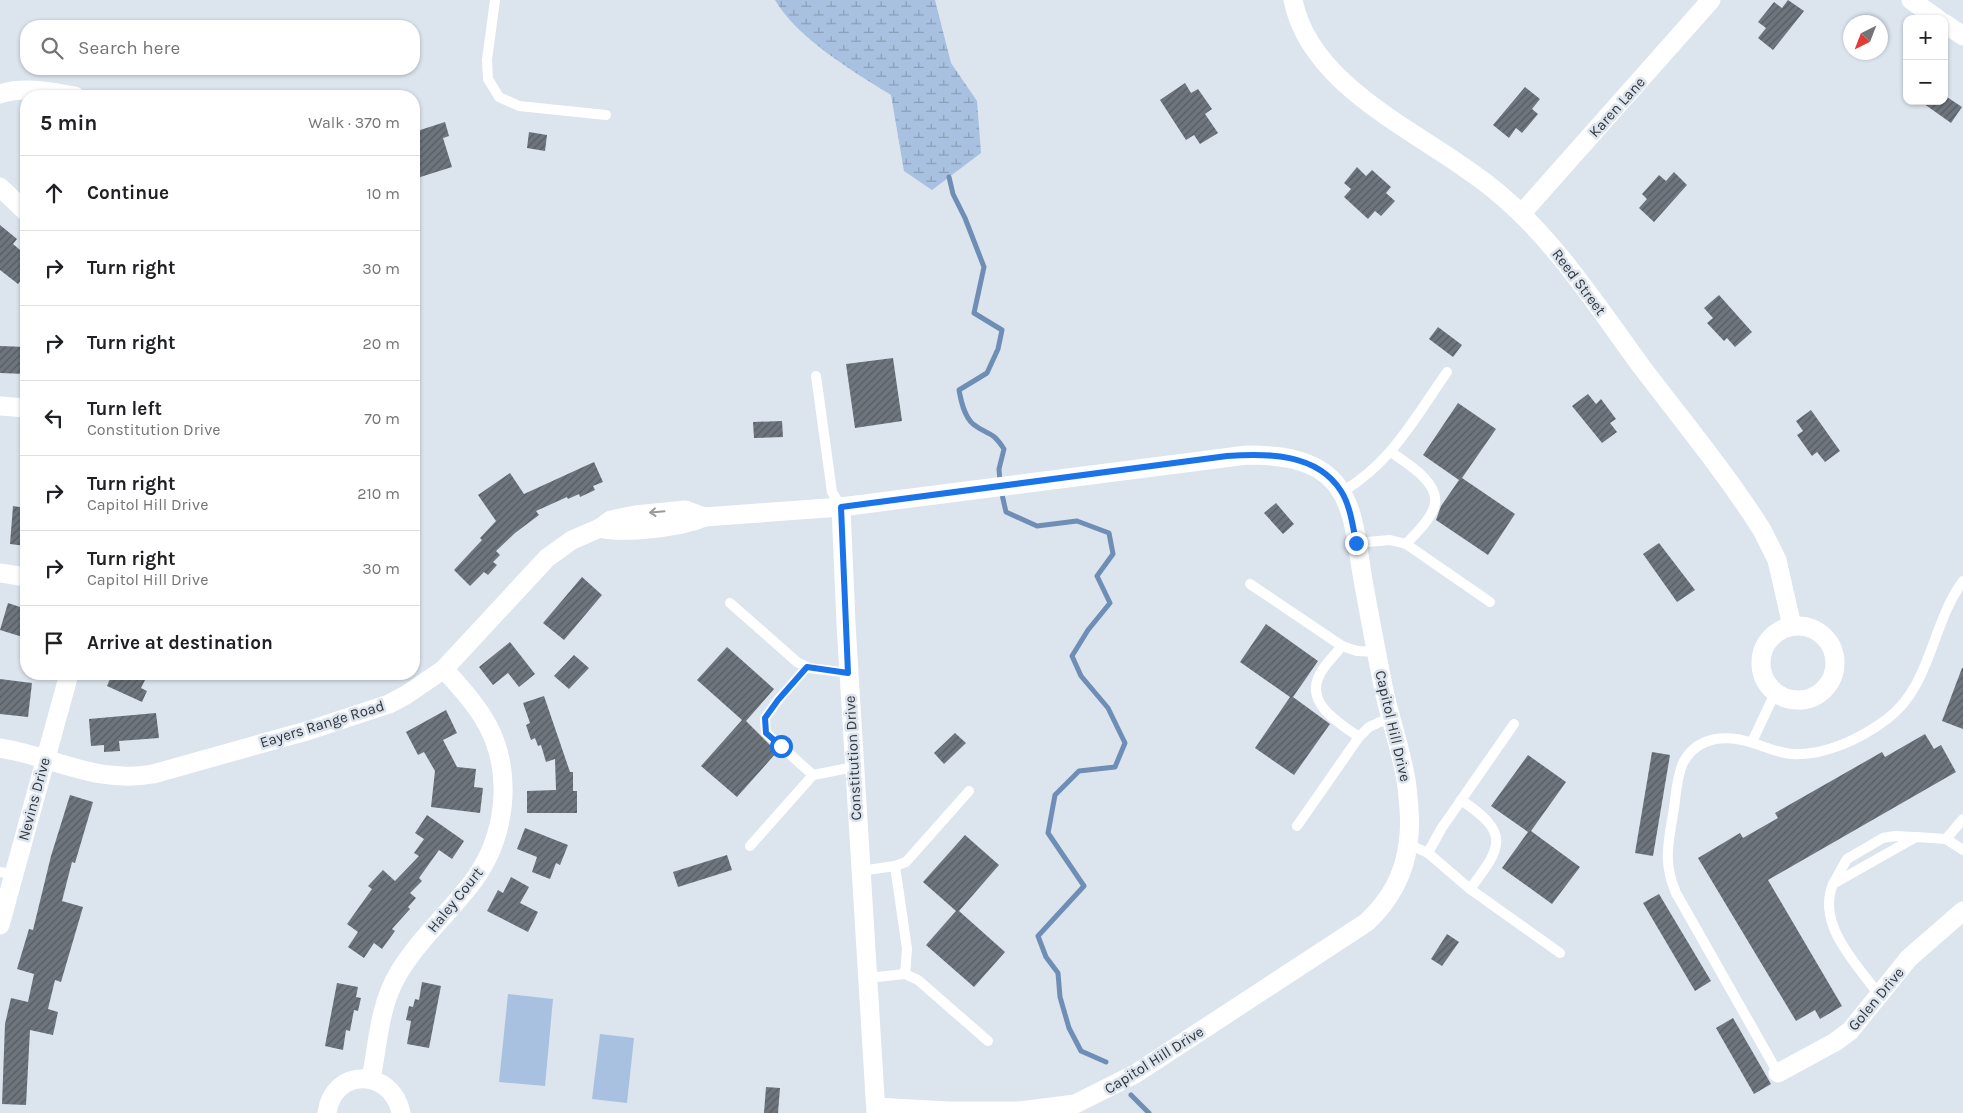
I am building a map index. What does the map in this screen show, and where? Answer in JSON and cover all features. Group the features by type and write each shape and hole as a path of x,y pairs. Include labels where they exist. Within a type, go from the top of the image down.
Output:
{"street":[{"name":"Reed Street","path":"1293,0 1307,38 1317,54 1342,82 1466,168 1522,213 1544,236 1753,516 1777,560 1792,626"},
{"name":"Karen Lane","path":"1522,213 1711,0"},
{"path":"1912,0 1933,15"},
{"path":"1948,26 1963,36"},
{"path":"0,94 20,90"},
{"path":"0,187 20,206"},
{"path":"0,406 20,408"},
{"name":"Capitol Hill Drive","path":"841,507 1227,456 1270,455 1293,459 1317,469 1333,481 1342,492 1352,521 1377,652 1406,785 1409,809 1408,844 1401,875 1393,893 1381,909 1367,922 1136,1074 1075,1104 1020,1111 876,1110"},
{"name":"Eayers Range Road","path":"0,748 44,758 81,771 116,778 153,774 374,710 406,696 444,669 546,558 572,540 600,528 611,520 650,513 685,510 704,517 841,507"},
{"name":"Constitution Drive","path":"841,507 848,673 876,1110"},
{"path":"0,574 20,576"},
{"path":"1792,626 1816,630 1828,642 1835,657 1834,673 1827,688 1814,697 1798,701 1775,693 1764,679 1761,671 1762,654 1770,638 1784,628 1792,626"},
{"name":"Haley Court","path":"371,1079 382,1015 388,994 411,955 470,885 485,863 499,829 502,811 502,766 497,746 488,725 471,700 444,669"},
{"name":"Nevins Drive","path":"0,925 7,874 67,680"},
{"name":"Golen Drive","path":"1778,1072 1843,1037 1856,1025 1909,958 1963,911"},
{"path":"327,1113 330,1099 341,1087 355,1080 371,1079 392,1091 401,1113"}],"lane":[{"path":"495,0 487,60 488,79 499,97 519,106 606,115"},
{"path":"1342,492 1364,479 1391,452 1447,372"},
{"name":"Constitution Drive","path":"816,376 832,492 841,507"},
{"path":"1391,452 1424,478 1433,493 1435,504 1428,518 1406,544"},
{"path":"1356,543 1390,540 1406,544 1490,602"},
{"path":"1778,1072 1676,893 1667,865 1667,851 1683,764 1703,743 1717,738 1729,737 1752,742 1772,751 1807,754 1835,747 1886,720 1899,709 1918,684 1950,603 1963,581"},
{"path":"1250,584 1342,646 1357,651 1377,652"},
{"path":"730,603 797,662 807,667 848,673"},
{"path":"1342,646 1320,672 1315,686 1317,698 1323,708 1335,720 1359,737"},
{"path":"807,667 765,718 766,733 813,775"},
{"path":"1752,742 1775,693"},
{"path":"1297,826 1359,737 1369,727 1391,717"},
{"path":"1428,852 1461,800 1514,724"},
{"path":"750,846 813,775 854,767"},
{"path":"860,870 895,866 906,862 968,791"},
{"path":"1461,800 1488,821 1497,839 1496,849 1486,869 1470,889"},
{"path":"1946,839 1963,819"},
{"path":"1879,995 1834,929 1827,901 1833,884 1847,859 1883,838 1895,836 1946,839 1963,850"},
{"path":"1833,884 1916,837"},
{"path":"1408,844 1428,852 1470,889 1560,953"},
{"path":"895,866 907,949 905,974"},
{"path":"867,978 905,974 918,980 988,1041"}],"green space":[{"path":"775,0 935,0 951,63 977,101 981,153 932,190 904,171 891,95 844,65 812,41 797,28"},
{"path":"508,994 553,999 545,1086 499,1082"},
{"path":"600,1034 634,1038 627,1103 592,1099"}],"building":[{"path":"1788,0 1804,11 1773,50 1758,38 1766,28 1758,22 1774,2 1782,8"},
{"path":"1185,83 1191,93 1198,89 1212,109 1205,114 1218,133 1200,144 1194,135 1186,140 1160,100"},
{"path":"1525,87 1540,99 1532,109 1538,114 1522,133 1516,128 1509,138 1493,125"},
{"path":"1948,98 1962,107 1951,123 1926,105 1948,105"},
{"path":"445,122 449,136 443,138 452,167 420,177 420,130"},
{"path":"529,132 547,135 545,151 527,148"},
{"path":"1357,167 1366,176 1372,170 1391,187 1386,193 1395,201 1381,216 1375,211 1368,219 1344,197 1351,189 1344,183"},
{"path":"1674,172 1687,185 1654,222 1639,208 1647,199 1642,194 1659,175 1666,181"},
{"path":"0,225 17,239 13,244 20,250 20,282 18,284 0,270"},
{"path":"1719,295 1752,332 1735,347 1727,338 1724,341 1707,323 1713,318 1704,308"},
{"path":"1438,327 1462,345 1453,357 1429,339"},
{"path":"0,346 20,347 20,374 0,373"},
{"path":"893,358 902,421 855,428 846,364"},
{"path":"1588,394 1596,404 1601,399 1616,419 1610,423 1617,432 1602,443 1572,406"},
{"path":"1458,403 1496,429 1462,478 1515,514 1488,555 1436,520 1441,506 1459,480 1423,455"},
{"path":"1811,410 1840,451 1825,462 1817,452 1812,456 1797,435 1803,431 1796,421"},
{"path":"782,421 783,437 754,438 753,422"},
{"path":"594,462 603,482 593,486 595,490 580,497 579,494 568,499 567,497 536,511 539,515 515,533 496,551 500,555 493,562 497,565 488,575 484,572 470,586 454,570 482,540 480,538 496,521 478,495 510,473 524,494"},
{"path":"1276,503 1294,524 1283,534 1264,513"},
{"path":"13,506 20,507 20,545 10,544"},
{"path":"1659,543 1695,590 1677,602 1643,554"},
{"path":"582,577 602,595 564,640 543,623"},
{"path":"8,603 20,607 20,636 0,630"},
{"path":"1266,624 1318,661 1293,697 1330,724 1294,775 1255,748 1290,697 1240,662"},
{"path":"510,642 535,674 519,687 508,673 493,685 479,667"},
{"path":"727,647 774,689 746,721 777,752 737,797 701,766 742,720 697,680"},
{"path":"574,655 589,668 569,689 554,676"},
{"path":"1963,668 1963,729 1942,721"},
{"path":"0,679 32,683 28,717 0,714"},
{"path":"110,680 145,680 141,688 147,691 142,702 107,686"},
{"path":"544,696 570,772 573,772 573,791 577,791 577,813 527,813 527,791 556,790 555,759 546,762 541,745 538,746 535,738 531,740 526,725 530,723 523,703"},
{"path":"446,710 457,733 443,740 457,767 476,769 474,787 483,788 480,813 431,807 435,771 424,752 418,755 406,732"},
{"path":"156,713 159,738 119,741 120,751 104,752 104,745 91,746 89,719"},
{"path":"955,733 966,743 944,764 934,753"},
{"path":"1925,734 1934,749 1941,745 1956,772 1768,880 1842,1006 1820,1019 1815,1010 1796,1021 1698,858 1740,833 1743,838 1778,818 1775,813 1882,752 1885,757"},
{"path":"1652,752 1670,755 1653,856 1635,853"},
{"path":"1528,755 1566,782 1531,831 1580,867 1552,904 1502,868 1528,832 1491,806"},
{"path":"70,795 93,802 75,863 72,862 62,901 83,907 61,982 55,980 48,1009 58,1012 53,1035 30,1030 26,1105 2,1104 5,1024 11,998 28,1002 34,974 17,969 29,929 33,930 51,856"},
{"path":"427,815 464,841 452,859 439,850 419,878 422,881 410,893 416,898 408,907 410,909 392,929 395,931 382,949 374,943 364,958 348,947 358,932 347,924 372,889 368,886 383,870 395,881 419,856 414,853 424,839 415,833"},
{"path":"525,828 568,845 560,865 556,863 550,879 532,872 537,857 517,849"},
{"path":"965,835 999,865 959,911 1005,952 974,987 926,945 956,911 923,882"},
{"path":"727,855 732,870 678,887 673,872"},
{"path":"511,877 529,887 520,903 538,912 528,932 487,911 498,890 503,893"},
{"path":"1659,894 1711,981 1695,991 1643,903"},
{"path":"1447,934 1459,942 1442,966 1431,959"},
{"path":"422,982 441,986 429,1048 407,1044 411,1021 406,1020 409,1006 413,1007 415,999 419,1000"},
{"path":"337,983 358,987 356,997 361,998 358,1011 354,1010 350,1031 346,1030 343,1050 325,1046"},
{"path":"1733,1018 1771,1084 1754,1094 1716,1028"},
{"path":"766,1087 780,1088 778,1113 764,1113"}],"waterway":[{"path":"949,177 953,194 965,218 984,267 974,313 1002,330 998,349 987,373 959,390 963,408 970,421 978,428 992,435 1004,449 999,469 1000,482"},
{"path":"1001,490 1006,512 1037,526 1077,521 1109,533 1113,554 1097,576 1110,603 1088,630 1072,656 1081,676 1108,708 1125,743 1115,767 1079,771 1055,795 1048,833 1084,886 1038,936 1046,957 1058,973 1060,997 1069,1028 1081,1051 1106,1062"},
{"path":"1131,1095 1149,1113"}],"route":[{"path":"781,746 766,733 765,718 807,667 848,673 841,507 1227,456 1270,455 1293,459 1309,465 1324,473 1333,481 1342,492 1352,521 1356,543"}]}
